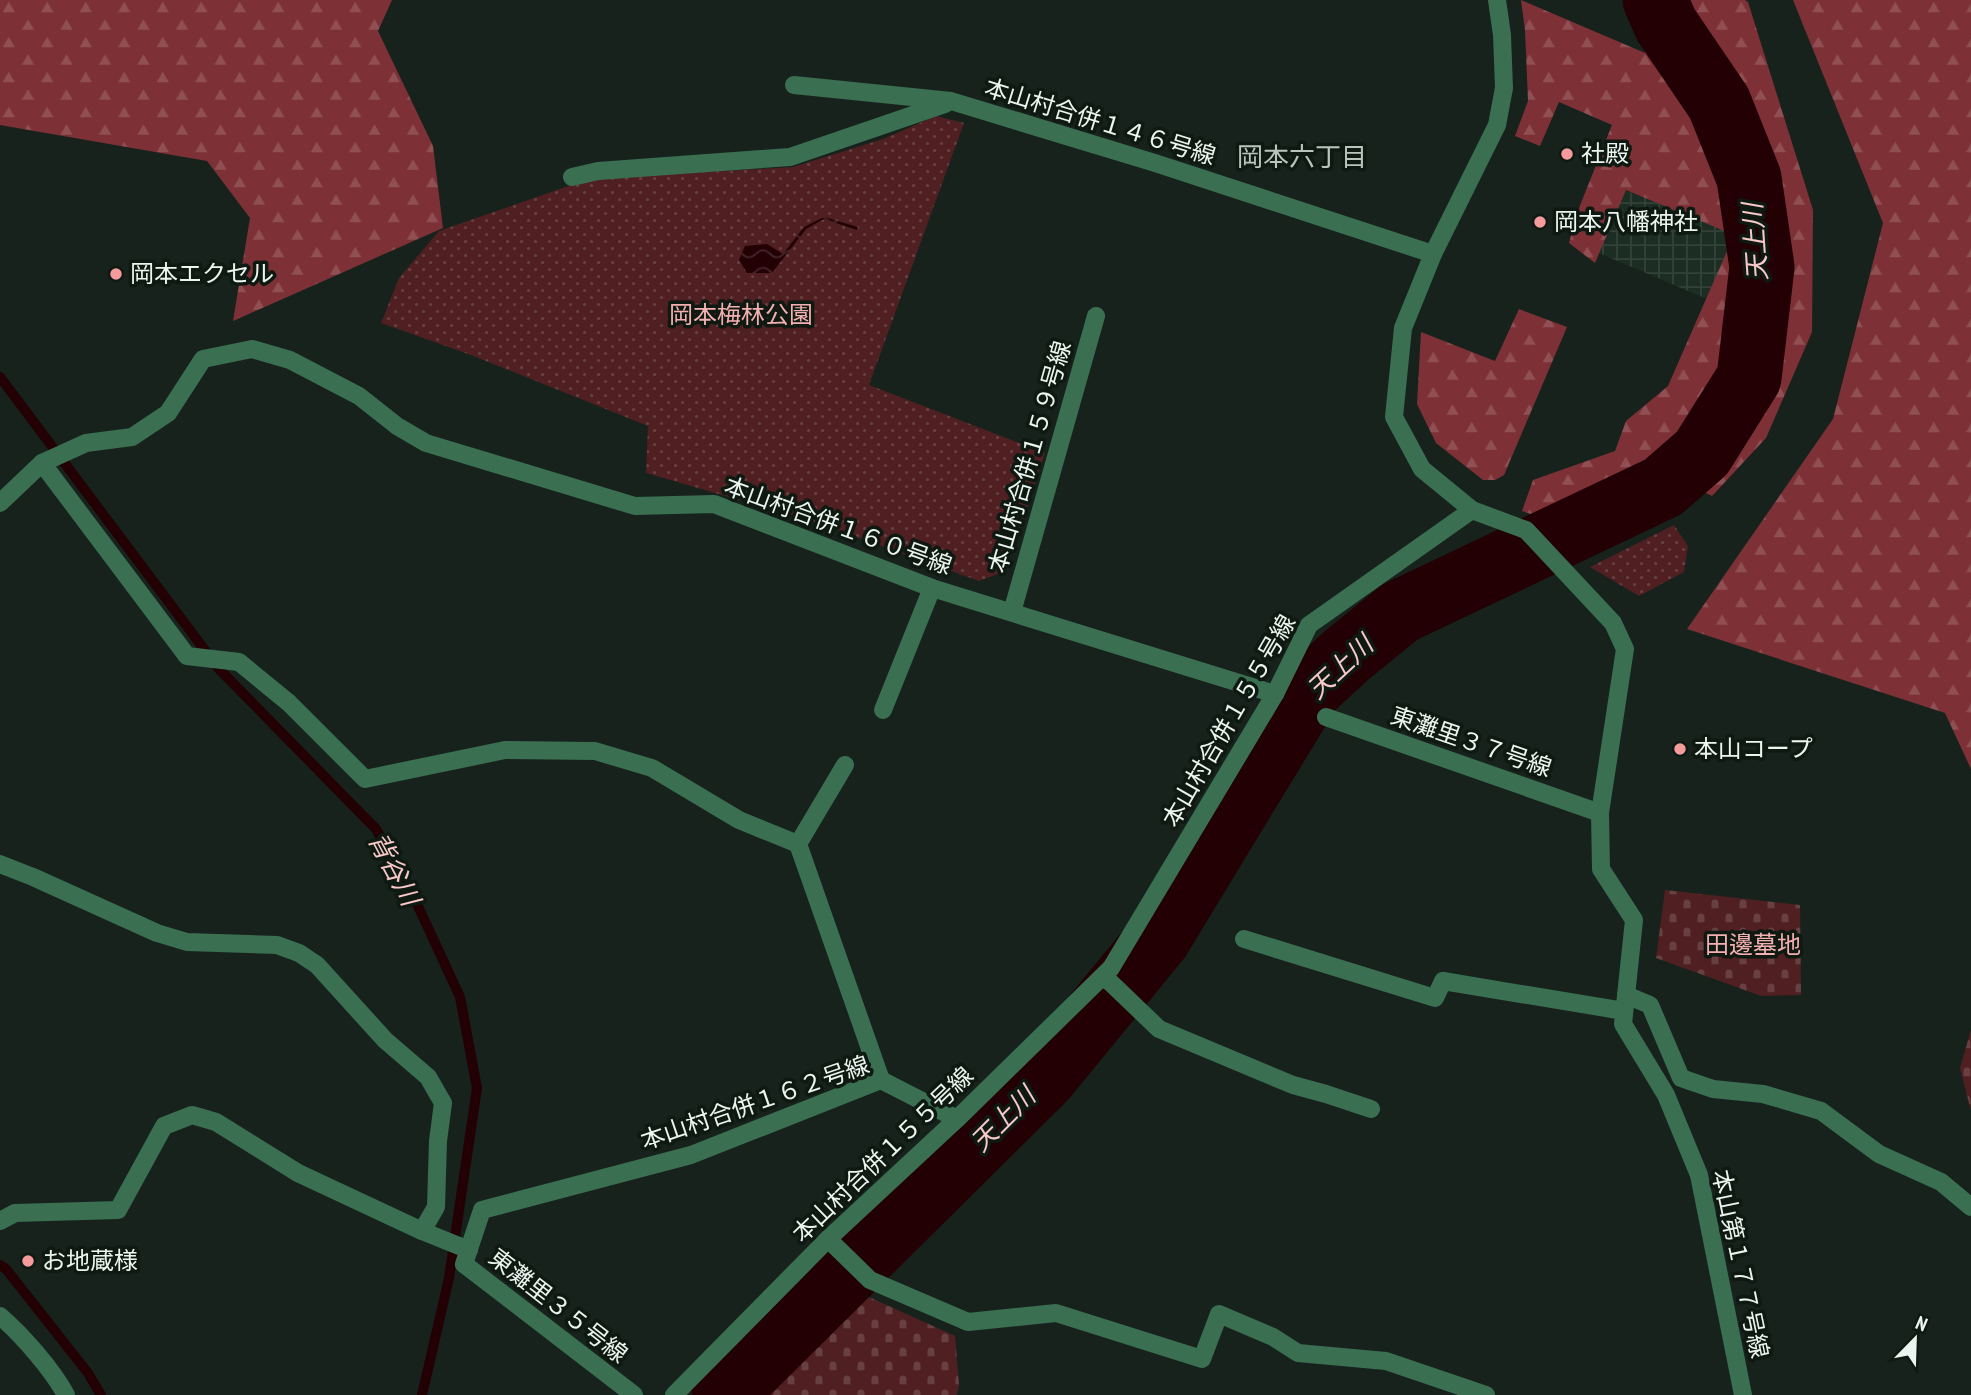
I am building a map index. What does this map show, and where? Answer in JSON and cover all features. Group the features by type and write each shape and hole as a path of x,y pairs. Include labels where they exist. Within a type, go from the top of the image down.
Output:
{"street":[{"path":"1472,510 1422,469 1394,417 1403,328 1433,254 1497,125 1504,88 1502,35 1497,0"},
{"name":"本山村合併１４６号線","path":"793,85 951,101 1154,163 1433,254"},
{"path":"572,177 598,171 790,157 951,101"},
{"name":"本山村合併１５９号線","path":"1012,612 1096,316"},
{"name":"本山村合併１６０号線","path":"0,503 42,463 86,443 132,437 169,413 203,359 253,349 290,360 359,396 397,426 426,443 635,506 714,504 932,588 1275,694"},
{"path":"42,463 187,656 239,662 289,703 365,779 505,750 595,751 652,768 739,820 798,844 881,1080"},
{"name":"本山第１７７号線","path":"1472,510 1526,530 1613,623 1625,649 1600,813 1601,869 1634,919 1623,1024 1666,1095 1699,1175 1743,1395"},
{"name":"本山村合併１５５号線","path":"674,1395 828,1239 1106,979 1275,694 1309,625 1472,510"},
{"path":"883,710 932,588"},
{"name":"東灘里３７号線","path":"1326,717 1600,813"},
{"path":"798,844 845,765"},
{"path":"0,864 157,933 187,942 277,945 299,953 317,965 385,1040 428,1077 443,1103 438,1142 436,1207 422,1231"},
{"path":"1244,940 1435,998 1443,981 1650,1005 1681,1078 1713,1089 1763,1094 1821,1111 1879,1154 1941,1182 1971,1207"},
{"path":"1106,979 1159,1029 1293,1085 1371,1109"},
{"name":"本山村合併１６２号線","path":"468,1250 482,1210 691,1155 881,1080 957,1119"},
{"path":"0,1220 15,1213 118,1209 164,1126 192,1115 216,1122 298,1173 468,1250"},
{"path":"828,1239 870,1280 968,1322 1056,1313 1202,1359 1219,1314 1273,1337 1298,1353 1386,1361 1486,1395"},
{"name":"東灘里３５号線","path":"468,1250 464,1264 634,1395"},
{"path":"0,1316 59,1382 66,1395"}],"shaded area":[{"path":"1625,190 1734,234 1707,299 1599,253"}],"green space":[{"path":"0,0 392,0 378,31 433,146 443,228 233,321 250,218 207,161 0,125"},
{"path":"1521,0 1645,53 1632,0 1748,2 1813,210 1812,332 1766,438 1712,496 1702,491 1757,402 1782,338 1770,310 1743,333 1699,415 1631,485 1560,524 1522,511 1533,480 1615,451 1626,421 1668,386 1734,235 1626,190 1595,263 1569,243 1577,213 1612,125 1559,102 1540,146 1515,136 1528,101"},
{"path":"1793,0 1971,0 1971,769 1945,713 1687,629 1833,419 1883,223"},
{"name":"岡本梅林公園","path":"936,116 964,123 869,385 1045,453 1006,571 979,581 806,519 646,473 648,426 471,355 381,323 399,278 439,231 598,178 793,167 883,139"},
{"path":"1519,309 1567,327 1504,475 1495,480 1483,480 1436,443 1417,404 1421,332 1495,361"},
{"path":"1674,525 1688,546 1684,572 1639,596 1590,567"},
{"name":"田邊墓地","path":"1665,890 1800,905 1801,995 1761,996 1656,958"},
{"path":"1971,1030 1971,1111 1960,1068"},
{"path":"860,1293 955,1336 959,1385 957,1395 755,1395"}],"water":[{"path":"824,217 858,227 857,230 824,219 806,229 772,273 747,273 739,260 745,246 767,244 783,254 804,227"}],"waterway":[{"name":"天上川","path":"724,1395 1044,1078 1158,939 1310,689 1400,612 1663,487 1702,453 1749,378 1762,267 1749,178 1719,103 1666,25 1655,0"},
{"name":"背谷川","path":"0,377 219,669 376,829 411,891 460,997 477,1088 449,1278 422,1395"},
{"path":"0,1265 6,1269 88,1373 101,1395"}],"place":[{"name":"社殿","path":"1567,154"},
{"name":"岡本八幡神社","path":"1540,222"},
{"name":"岡本エクセル","path":"116,274"},
{"name":"本山コープ","path":"1680,749"},
{"name":"お地蔵様","path":"28,1261"}],"district":[{"name":"岡本六丁目","path":"1302,157"}]}
